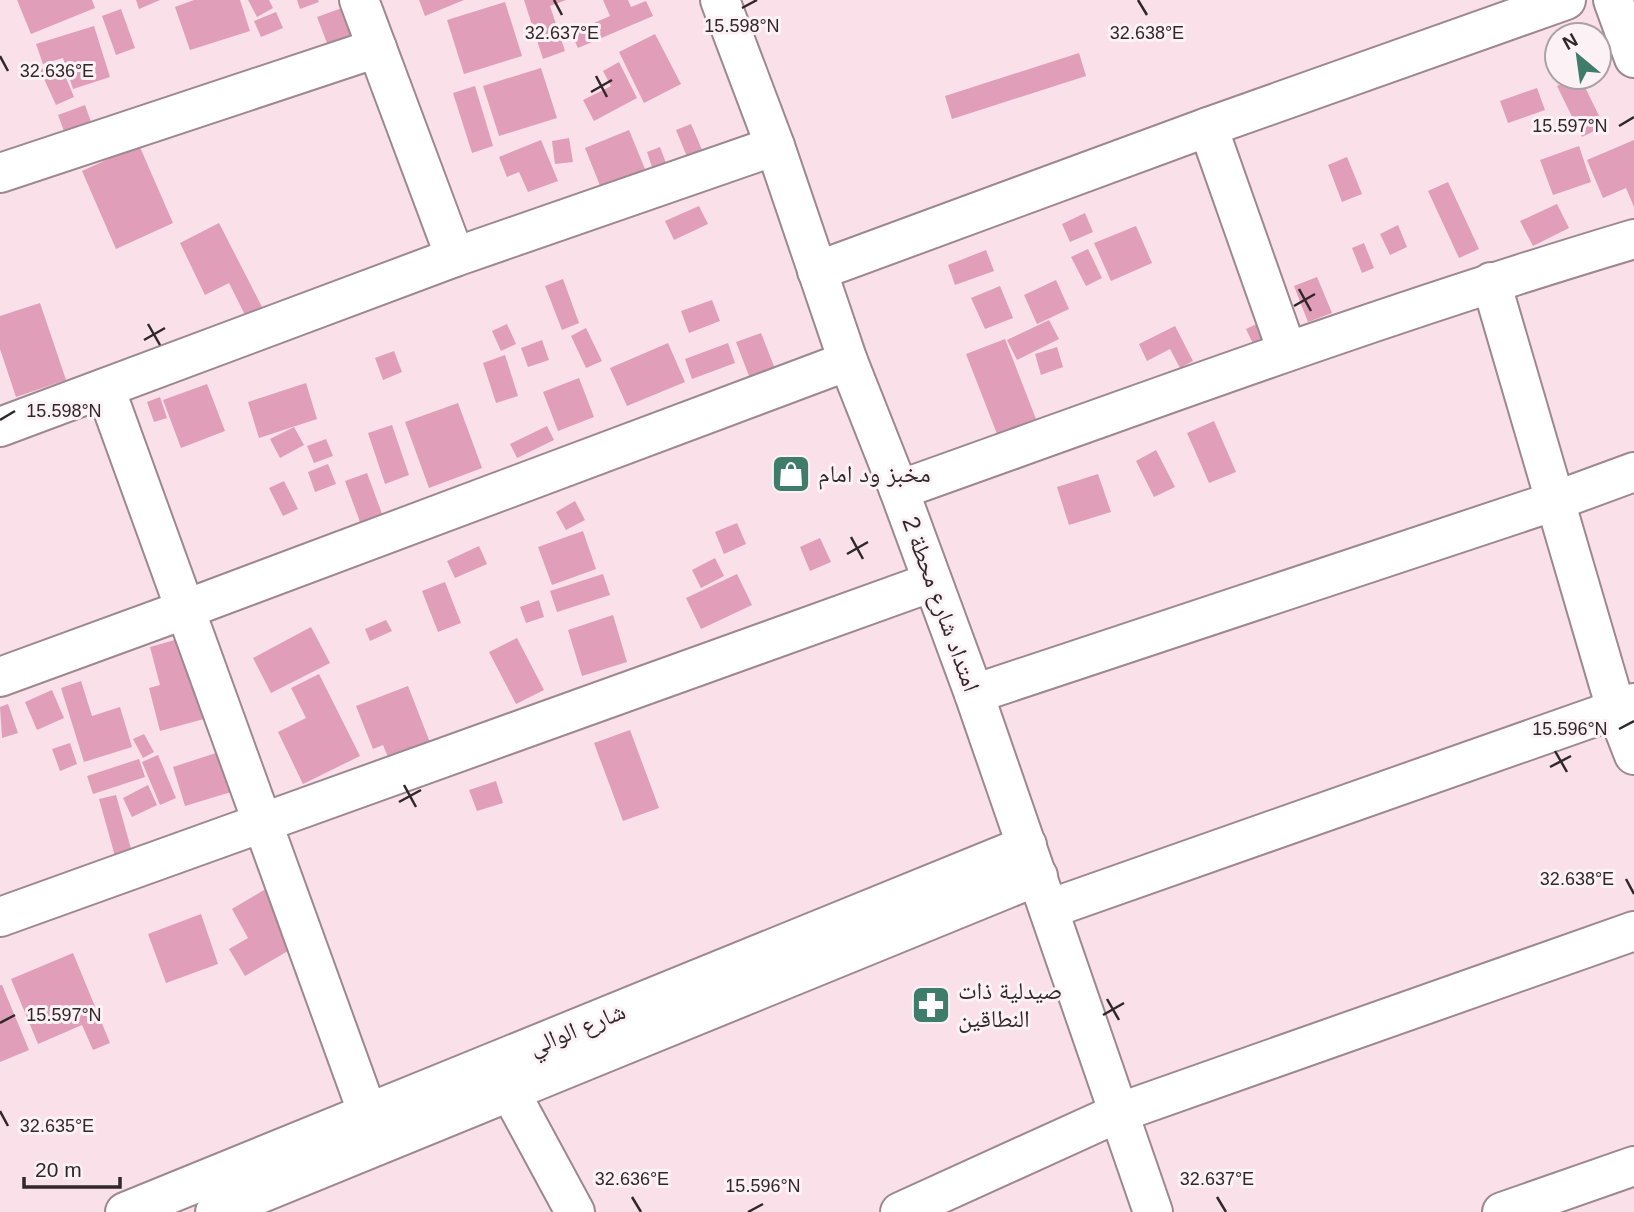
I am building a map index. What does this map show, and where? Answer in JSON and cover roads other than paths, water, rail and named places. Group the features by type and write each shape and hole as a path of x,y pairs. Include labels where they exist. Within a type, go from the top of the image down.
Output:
{"street":[{"path":"359,0 455,257"},
{"name":"امتداد شارع محطة 2","path":"720,0 775,146 848,361 974,694 1153,1212"},
{"path":"1613,0 1634,58"},
{"path":"817,271 1550,3"},
{"path":"0,173 377,48"},
{"path":"1208,127 1287,351"},
{"path":"0,427 455,257 775,146"},
{"path":"899,490 1287,351 1491,282 1634,239"},
{"path":"1491,282 1556,501 1625,706 1634,755"},
{"path":"0,677 186,610 848,361"},
{"path":"105,388 368,1114"},
{"path":"974,694 1556,501 1634,472"},
{"path":"0,917 932,582"},
{"path":"1038,877 1625,706"},
{"name":"شارع الوالي","path":"236,1208 509,1090 1038,877"},
{"name":"شارع الوالي","path":"125,1212 368,1114 1038,877"},
{"path":"900,1212 1118,1113 1634,931"},
{"path":"509,1090 575,1212"},
{"path":"1502,1212 1634,1166"}],"place":[{"name":"مخبز ود امام","path":"791,474"},
{"name":"صيدلية ذات النطاقين","path":"931,1005"}]}
